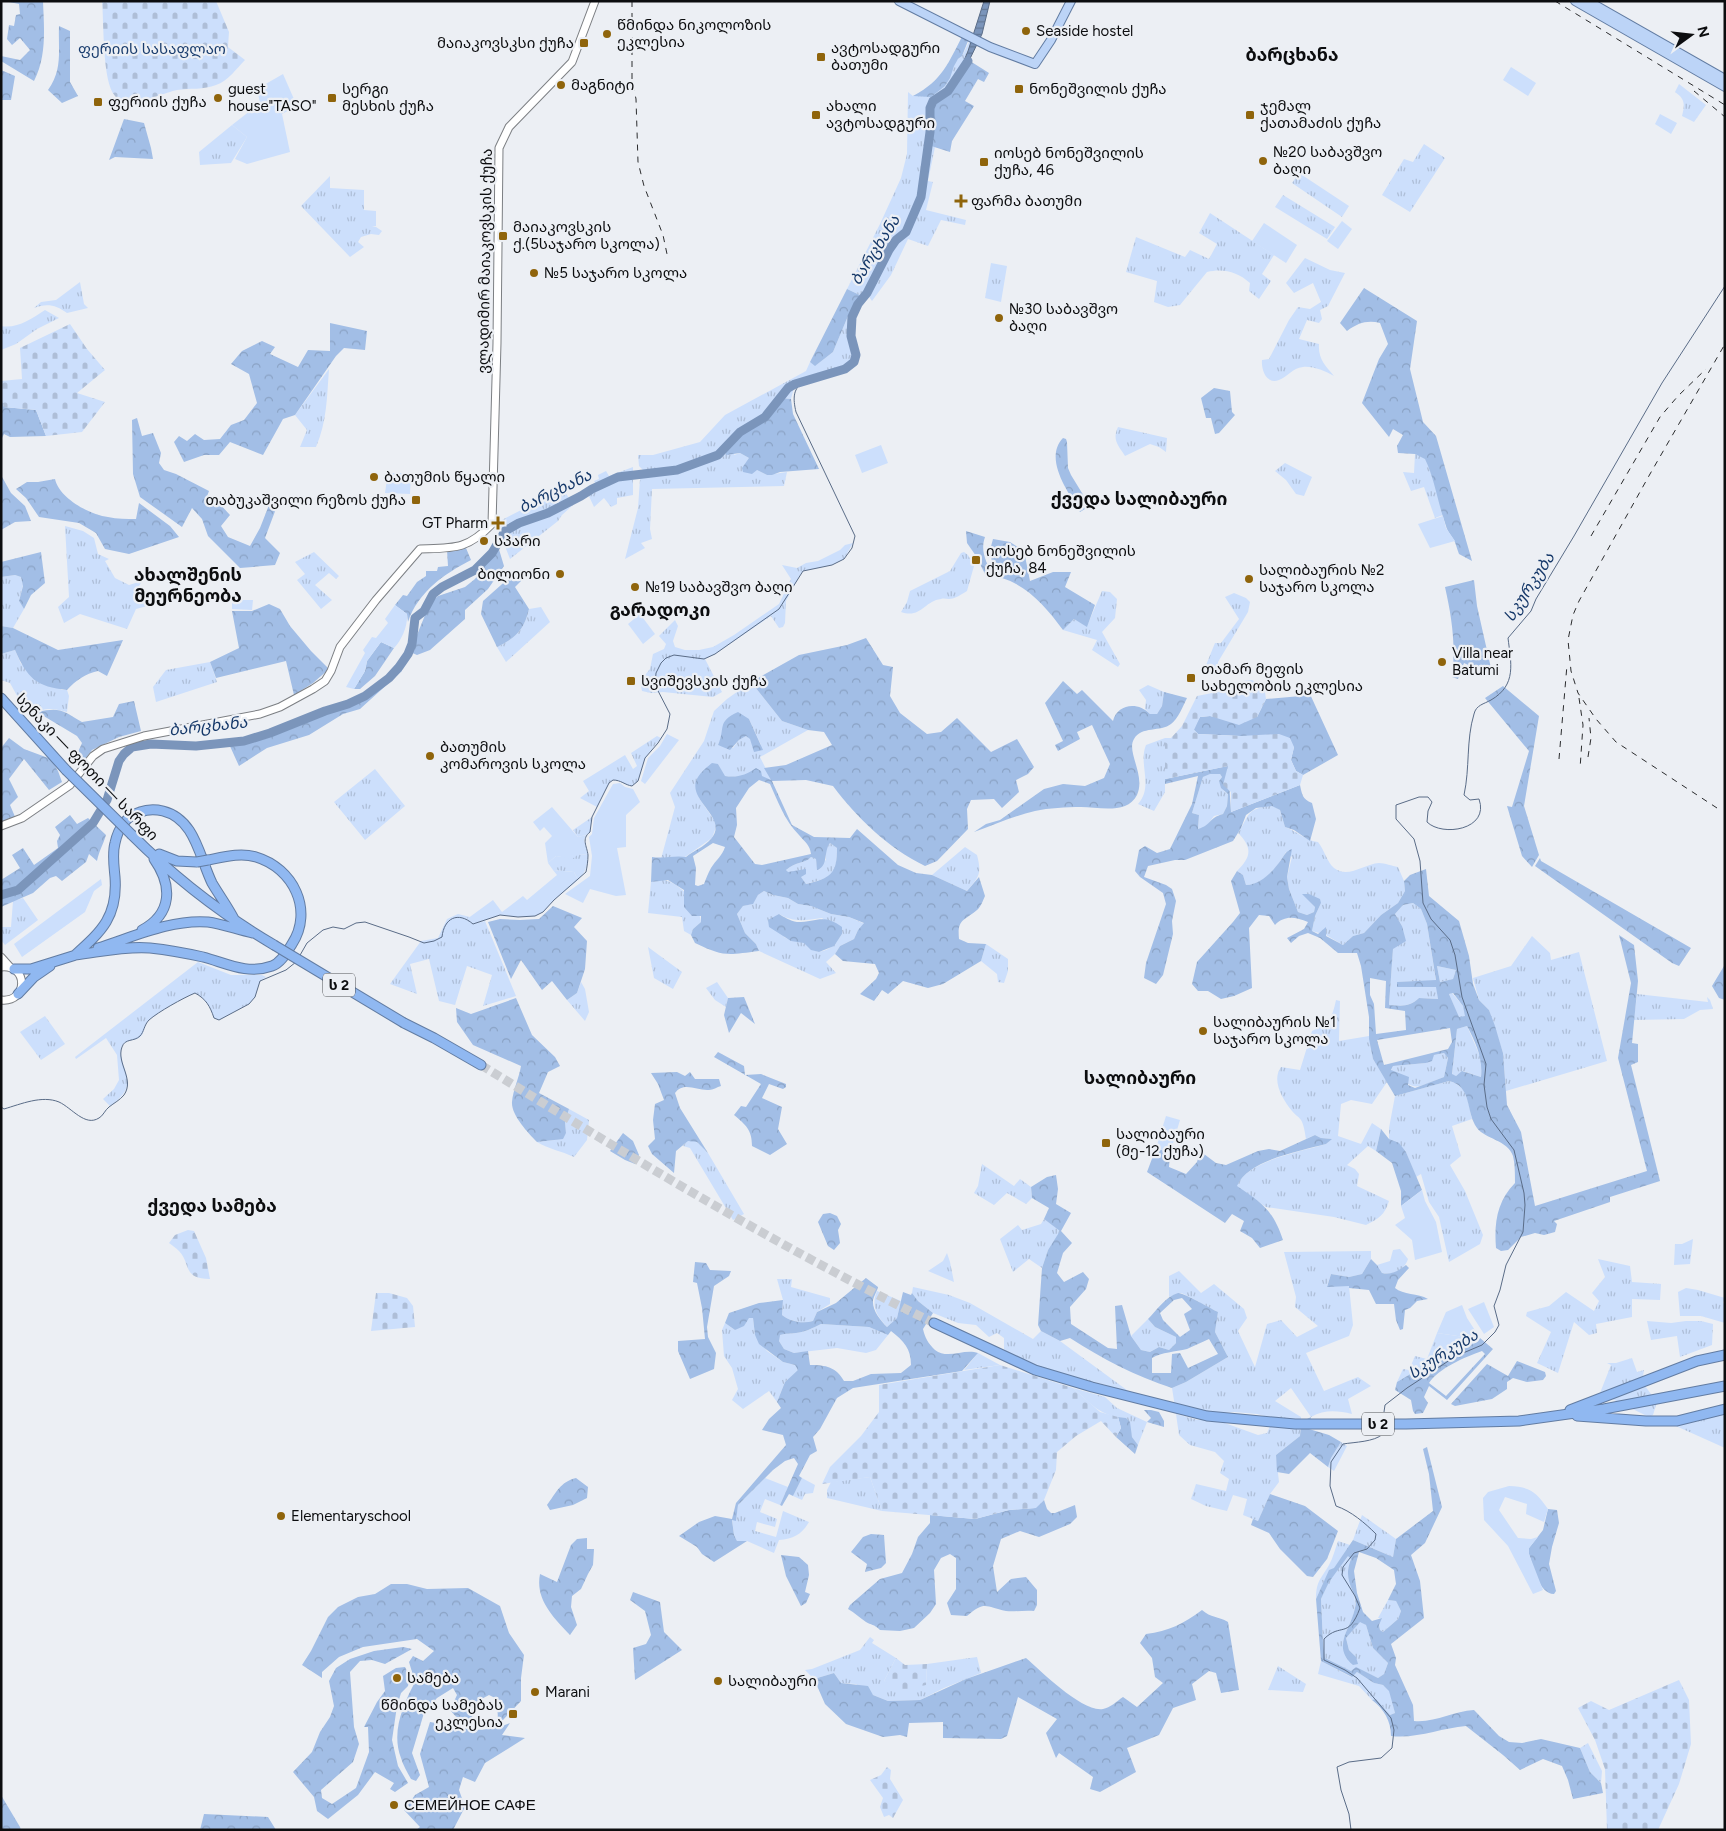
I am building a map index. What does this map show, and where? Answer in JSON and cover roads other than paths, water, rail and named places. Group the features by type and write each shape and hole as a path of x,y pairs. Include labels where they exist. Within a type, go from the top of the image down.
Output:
{"highway":[{"name":"სენაკი — ფოთი — სარფი","path":"1,698 66,770 146,849 198,892 253,933 404,1023 434,1038 481,1066"},
{"path":"75,955 99,933 108,920 112,909 115,895 114,844 119,830 128,818 146,810 156,809 172,813 182,820 192,835 213,884 234,919"},
{"path":"75,955 124,948 148,948 178,951 253,970 274,965 282,959 296,939 301,924 301,910 297,892 289,878 274,865 255,856 233,855 197,862 168,859 135,838"},
{"path":"127,938 151,925 165,906 167,896 165,880 158,865 146,849"},
{"path":"12,968 31,969 162,928 196,922 210,922 253,933"},
{"path":"18,994 34,977 56,962"},
{"name":"ს 2","path":"934,1323 1035,1370 1092,1387 1207,1416 1295,1424 1518,1421 1604,1409 1725,1386"},
{"path":"1554,1415 1697,1361 1725,1355"},
{"path":"1554,1415 1646,1421 1677,1420 1725,1409"}],"main road":[{"name":"ვლადიმირ მაიაკოვსკის ქუჩა","path":"1,826 22,818 70,785 93,756 103,749 144,736 260,714 298,699 325,681 340,647 376,600 420,549 459,547 471,542 492,524 497,343 499,148 509,127 572,62 595,1"},
{"path":"900,1 968,36 1035,64 1071,2"},
{"path":"1575,1 1725,87"},
{"path":"1588,1 1725,80"},
{"path":"1,957 19,974 22,980 18,994 9,1000 1,1000"},
{"path":"1,967 12,968"}],"waterway":[{"name":"ბარცხანა","path":"1,895 18,890 93,823 107,800 119,761 132,747 151,744 196,746 244,741 348,704 365,696 389,678 408,654 412,644 415,618 424,611 433,594 442,587 475,570 492,553 505,531 519,523 548,513 618,477 677,470 718,455 740,432 765,417 788,388 795,384 845,369 854,362 856,355 851,336 852,317 858,304 867,293 889,250 896,240 906,232 921,197 930,132 930,108 933,101 948,91 968,61"},
{"name":"სკურკუბა","path":"1383,1419 1385,1405 1456,1356 1482,1345 1495,1332 1499,1325 1494,1306 1506,1265 1523,1232 1525,1205 1514,1150 1491,1119 1487,1107 1484,1085 1486,1064 1462,997 1455,955 1450,940 1431,919 1423,903 1420,861 1414,839 1396,819 1396,805 1419,797 1428,797 1432,802 1428,811 1427,822 1434,827 1443,829 1463,828 1478,818 1481,810 1479,799 1470,800 1464,795 1472,724 1477,709 1499,694 1509,680 1511,665 1508,638 1531,611 1536,599 1662,383 1725,286"},
{"path":"299,957 307,943 323,930 333,927 344,929 356,923 365,922 424,943 442,937 446,925 453,918 457,917 473,924 500,915 535,916 543,912 586,872 588,855 585,843 586,837 590,832 592,817 609,783 616,780 632,786 638,781 645,758 667,729 670,714 655,685 656,673 661,663 666,658 674,655 704,659 715,654 779,609 803,571 832,565 844,559 852,548 855,536 796,412 794,403 796,390 806,381"},
{"path":"1,1107 4,1109 46,1099 59,1102 79,1116 89,1120 99,1118 124,1095 127,1089 127,1077 121,1059 123,1044 140,1036 147,1022 153,1017 195,993 205,1000 214,1018 219,1020 249,1004 255,997 260,981 286,970 296,962"},
{"name":"სკურკუბა","path":"1351,1830 1349,1814 1341,1790 1337,1767 1349,1762 1381,1758 1392,1748 1394,1730 1391,1718 1357,1678 1324,1660 1324,1639 1335,1631 1344,1629 1352,1624 1360,1608 1342,1575 1343,1567 1354,1553 1367,1549 1375,1540 1376,1534 1358,1518 1336,1506 1330,1486 1331,1462 1343,1444 1375,1439 1383,1434 1383,1428"}],"tunnel":[{"path":"481,1065 704,1200 818,1263 934,1323"}],"railway":[{"path":"632,1 632,80 636,99 638,162 644,186 663,235 667,254"},
{"path":"1555,1 1725,105"},
{"path":"1694,91 1725,117"},
{"path":"1717,808 1616,742 1596,719 1578,693 1571,671 1568,640 1573,615 1579,601 1725,344"},
{"path":"1591,536 1660,417 1678,396 1706,369"},
{"path":"1559,759 1567,665"},
{"path":"1579,698 1583,725 1580,769"},
{"path":"1588,757 1591,738 1589,718"}],"place":[{"name":"Seaside hostel","path":"1026,31"},
{"name":"წმინდა ნიკოლოზის ეკლესია","path":"607,34"},
{"name":"მაიაკოვსკსი ქუჩა","path":"584,43"},
{"name":"ავტოსადგური ბათუმი","path":"821,57"},
{"name":"მაგნიტი","path":"561,85"},
{"name":"ნონეშვილის ქუჩა","path":"1019,89"},
{"name":"guest house\"TASO\"","path":"218,98"},
{"name":"სერგი მესხის ქუჩა","path":"332,98"},
{"name":"ფერიის ქუჩა","path":"98,102"},
{"name":"ახალი ავტოსადგური","path":"816,115"},
{"name":"ჯემალ ქათამაძის ქუჩა","path":"1250,115"},
{"name":"№20 საბავშვო ბაღი","path":"1263,161"},
{"name":"იოსებ ნონეშვილის ქუჩა, 46","path":"984,162"},
{"name":"ფარმა ბათუმი","path":"961,201"},
{"name":"მაიაკოვსკის ქ.(5საჯარო სკოლა)","path":"503,236"},
{"name":"№5 საჯარო სკოლა","path":"534,273"},
{"name":"№30 საბავშვო ბაღი","path":"999,318"},
{"name":"ბათუმის წყალი","path":"374,477"},
{"name":"თაბუკაშვილი რეზოს ქუჩა","path":"416,500"},
{"name":"GT Pharm","path":"498,523"},
{"name":"სპარი","path":"484,541"},
{"name":"იოსებ ნონეშვილის ქუჩა, 84","path":"976,560"},
{"name":"ბილიონი","path":"560,574"},
{"name":"სალიბაურის №2 საჯარო სკოლა","path":"1249,579"},
{"name":"№19 საბავშვო ბაღი","path":"635,587"},
{"name":"Villa near Batumi","path":"1442,662"},
{"name":"თამარ მეფის სახელობის ეკლესია","path":"1191,678"},
{"name":"სვიშევსკის ქუჩა","path":"631,681"},
{"name":"ბათუმის კომაროვის სკოლა","path":"430,756"},
{"name":"სალიბაურის №1 საჯარო სკოლა","path":"1203,1031"},
{"name":"სალიბაური (მე-12 ქუჩა)","path":"1106,1143"},
{"name":"Elementaryschool","path":"281,1516"},
{"name":"სამება","path":"397,1678"},
{"name":"სალიბაური","path":"718,1681"},
{"name":"Marani","path":"535,1692"},
{"name":"წმინდა სამებას ეკლესია","path":"513,1714"},
{"name":"СЕМЕЙНОЕ САФЕ","path":"394,1805"}],"district":[{"name":"ბარცხანა","path":"1292,55"},
{"name":"ქვედა სალიბაური","path":"1139,499"},
{"name":"ახალშენის მეურნეობა","path":"188,585"},
{"name":"გარადოკი","path":"660,610"},
{"name":"სალიბაური","path":"1140,1078"},
{"name":"ქვედა სამება","path":"212,1206"}],"park label":[{"name":"ფერიის სასაფლაო","path":"152,49"}]}
